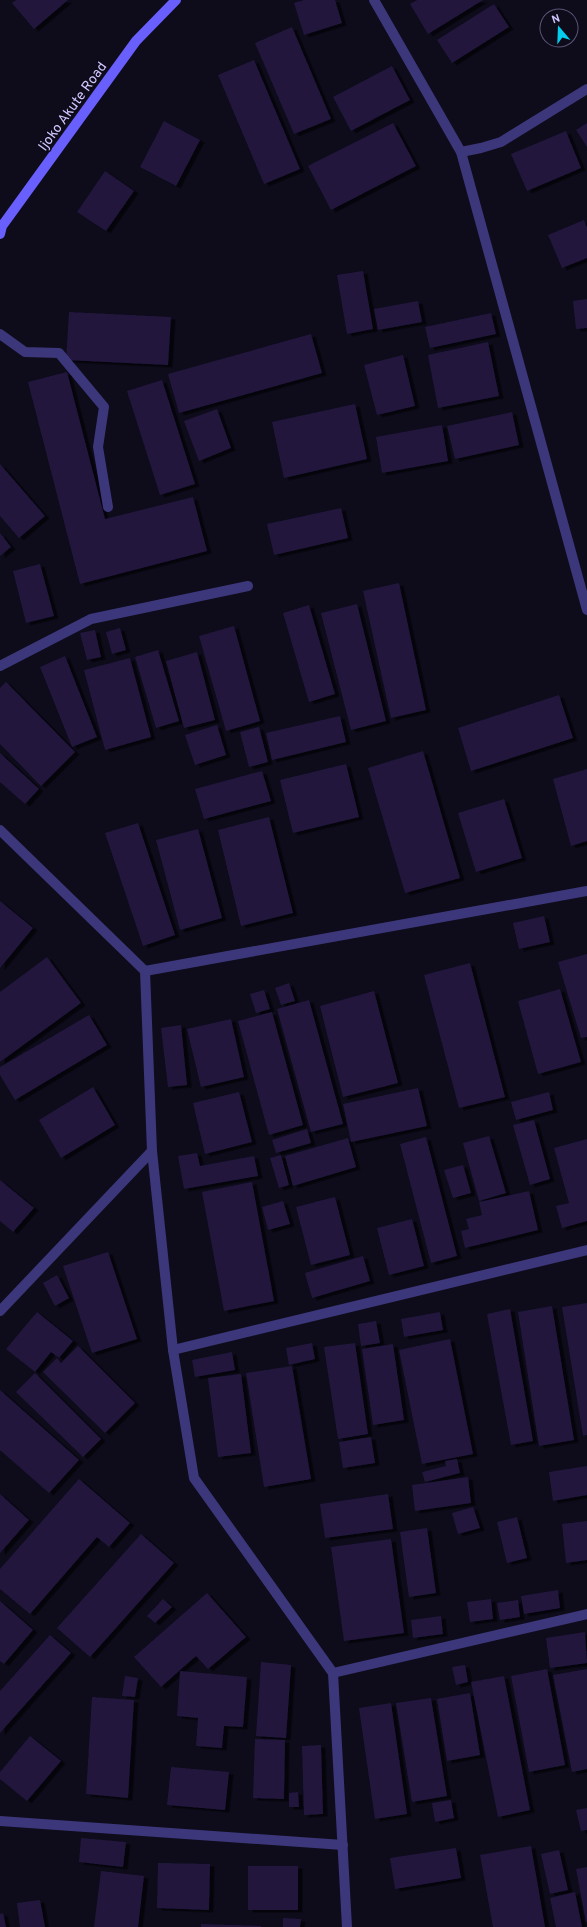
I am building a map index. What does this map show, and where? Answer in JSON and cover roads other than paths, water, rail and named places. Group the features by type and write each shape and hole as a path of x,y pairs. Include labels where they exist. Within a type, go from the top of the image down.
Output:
{"main road":[{"name":"Ijoko Akute Road","path":"0,234 2,226 136,41 176,0"}],"street":[{"path":"374,0 460,152 587,610"},
{"path":"460,152 501,142 587,89"},
{"path":"0,334 25,352 59,353 104,407 98,447 108,507"},
{"path":"0,666 92,619 248,586"},
{"path":"0,830 145,970 152,1151 173,1350 194,1478 333,1673 347,1927"},
{"path":"145,970 587,891"},
{"path":"0,1311 152,1151"},
{"path":"173,1350 587,1250"},
{"path":"333,1673 587,1614"},
{"path":"0,1821 343,1845"}]}
